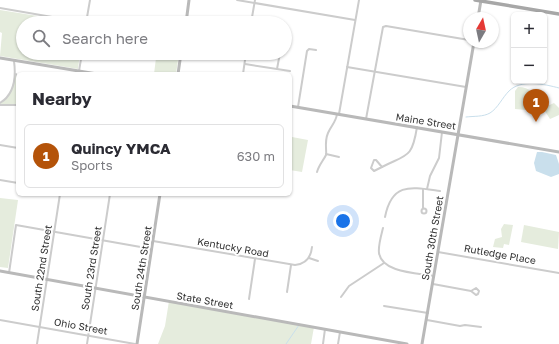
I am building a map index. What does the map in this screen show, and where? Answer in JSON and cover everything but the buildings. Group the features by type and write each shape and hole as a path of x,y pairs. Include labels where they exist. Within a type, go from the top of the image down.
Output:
{"main road":[{"path":"475,0 559,14"}],"street":[{"path":"88,16 90,0"},
{"path":"187,16 189,0"},
{"path":"237,0 355,20"},
{"path":"317,172 320,163 326,154 326,140 330,128 336,122 338,114 359,0"},
{"path":"479,12 481,0"},
{"path":"253,16 255,2"},
{"path":"0,8 46,16"},
{"path":"366,119 382,28 386,26 463,39"},
{"name":"South 30th Street","path":"422,344 473,48"},
{"path":"298,108 307,51 310,49 316,50"},
{"path":"0,58 85,72"},
{"path":"79,71 81,60"},
{"path":"178,72 180,60"},
{"path":"243,72 245,60"},
{"path":"277,69 279,60"},
{"path":"0,104 6,99 11,90 15,72 14,61"},
{"path":"245,64 290,71"},
{"path":"347,67 466,87"},
{"path":"0,104 16,106"},
{"name":"Maine Street","path":"292,106 559,152"},
{"path":"382,167 376,160 373,160 371,168 375,171 406,156 414,144 417,128"},
{"path":"427,189 429,179 439,158 442,132"},
{"path":"0,145 16,148"},
{"path":"326,154 339,156"},
{"path":"0,180 16,183"},
{"path":"385,217 389,202 399,191 409,188 440,191"},
{"path":"423,208 424,189"},
{"name":"South 22nd Street","path":"37,344 60,196"},
{"name":"South 23rd Street","path":"87,344 110,196"},
{"name":"South 24th Street","path":"136,344 160,196"},
{"path":"9,273 16,225 152,249"},
{"path":"382,228 379,251 380,257 384,263 394,269 434,276"},
{"name":"Kentucky Road","path":"153,241 291,265"},
{"path":"286,292 291,265 303,264 309,258 312,247"},
{"name":"Rutledge Place","path":"438,252 559,273"},
{"path":"309,258 318,261"},
{"path":"249,299 255,259"},
{"path":"341,297 349,286 384,263"},
{"name":"State Street","path":"0,271 407,344"},
{"path":"433,284 470,290"},
{"path":"384,306 428,313"},
{"name":"Ohio Street","path":"0,320 136,344"},
{"path":"426,320 460,326 465,325 482,327"},
{"path":"323,344 325,329"},
{"path":"338,344 340,332"}],"green space":[{"path":"0,10 37,16 16,16 16,59 0,56 2,33 0,32"},
{"path":"24,60 79,60 78,69"},
{"path":"156,60 178,60 176,72 154,72"},
{"path":"15,73 16,105 0,104 7,97 13,83"},
{"path":"518,87 526,88 534,94 539,105 537,111 515,109 515,91"},
{"path":"554,103 559,108 559,115 550,119 543,108"},
{"path":"292,137 308,140 302,172 292,170"},
{"path":"0,198 18,200 8,268 0,267"},
{"path":"504,224 513,225 509,245 504,244 503,248 493,247 495,239 502,237 501,229"},
{"path":"524,225 559,232 558,249 521,242"},
{"path":"169,301 314,327 311,344 158,344 165,326"}],"water":[{"path":"537,152 556,155 559,164 559,174 551,177 536,171 534,163"}],"waterway":[{"path":"466,117 481,116 490,113 509,91 520,85 540,84 559,88"},
{"path":"286,344 299,325"}],"place":[{"name":"Quincy YMCA","path":"536,122"}]}
